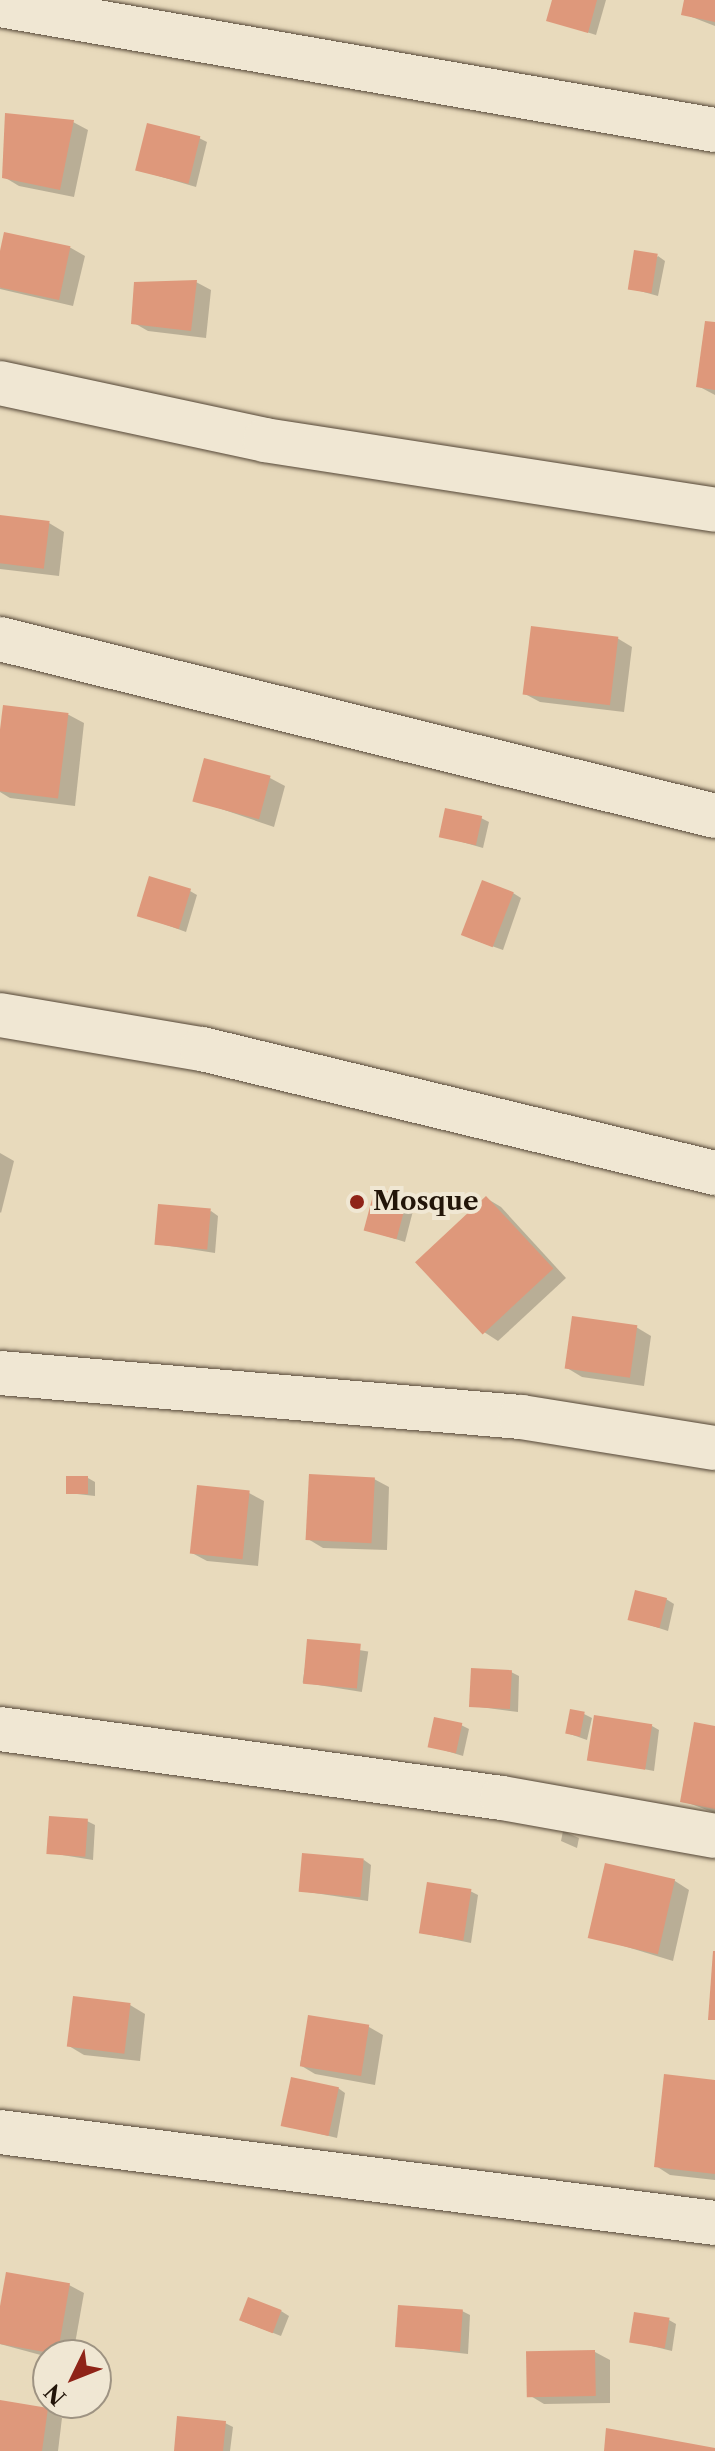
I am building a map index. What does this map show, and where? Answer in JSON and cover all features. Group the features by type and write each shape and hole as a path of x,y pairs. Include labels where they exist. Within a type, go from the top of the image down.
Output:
{"street":[{"path":"0,5 715,130"},
{"path":"0,383 265,440 715,510"},
{"path":"0,639 715,816"},
{"path":"0,1015 202,1049 715,1173"},
{"path":"0,1373 521,1417 715,1448"},
{"path":"0,1729 502,1798 715,1836"},
{"path":"0,2132 715,2223"}],"building":[{"path":"552,0 597,0 588,33 546,21"},
{"path":"684,0 715,0 715,22 681,15"},
{"path":"5,113 74,120 60,190 2,178"},
{"path":"147,123 200,136 189,184 135,171"},
{"path":"4,232 71,246 59,300 0,287 0,251"},
{"path":"634,250 658,254 651,293 628,290"},
{"path":"197,280 191,331 131,324 134,282"},
{"path":"705,321 715,322 715,390 696,387"},
{"path":"0,515 50,521 44,569 0,563"},
{"path":"531,626 618,637 610,705 523,694"},
{"path":"3,705 69,713 58,798 0,791"},
{"path":"204,758 271,776 259,819 192,801"},
{"path":"445,808 482,816 476,845 439,837"},
{"path":"149,876 191,889 179,929 137,916"},
{"path":"482,880 514,892 493,947 461,935"},
{"path":"375,1188 408,1197 396,1239 364,1231"},
{"path":"486,1196 554,1268 483,1335 415,1262"},
{"path":"158,1204 211,1209 207,1249 154,1245"},
{"path":"572,1316 637,1325 630,1378 565,1368"},
{"path":"309,1474 375,1477 371,1543 306,1540"},
{"path":"66,1476 88,1476 88,1494 66,1494"},
{"path":"197,1485 250,1491 242,1559 190,1554"},
{"path":"635,1590 667,1598 660,1628 628,1620"},
{"path":"307,1639 361,1644 357,1689 303,1684"},
{"path":"471,1668 512,1670 510,1709 469,1707"},
{"path":"570,1709 585,1712 580,1736 565,1734"},
{"path":"594,1715 652,1724 645,1770 587,1760"},
{"path":"434,1717 462,1723 456,1753 428,1747"},
{"path":"694,1722 715,1726 715,1809 680,1802"},
{"path":"49,1816 88,1819 85,1857 46,1854"},
{"path":"302,1853 364,1858 360,1897 299,1892"},
{"path":"605,1863 675,1879 658,1954 588,1938"},
{"path":"427,1882 471,1889 463,1940 419,1933"},
{"path":"713,1951 715,2020 708,2020"},
{"path":"73,1996 131,2003 124,2054 67,2047"},
{"path":"308,2015 369,2025 361,2076 300,2066"},
{"path":"664,2074 715,2080 715,2174 654,2167"},
{"path":"291,2077 339,2087 329,2136 281,2126"},
{"path":"6,2272 70,2283 60,2339 32,2339 32,2350 0,2344 0,2306"},
{"path":"248,2297 282,2310 273,2333 239,2320"},
{"path":"398,2305 463,2310 460,2351 395,2347"},
{"path":"634,2312 670,2318 665,2348 629,2343"},
{"path":"595,2350 596,2396 527,2397 526,2351"},
{"path":"0,2400 32,2405 32,2419 46,2419 42,2451 0,2451"},
{"path":"177,2416 226,2421 223,2451 174,2451"},
{"path":"606,2428 715,2448 715,2451 604,2451"}],"place":[{"name":"Mosque","path":"357,1202"}]}
